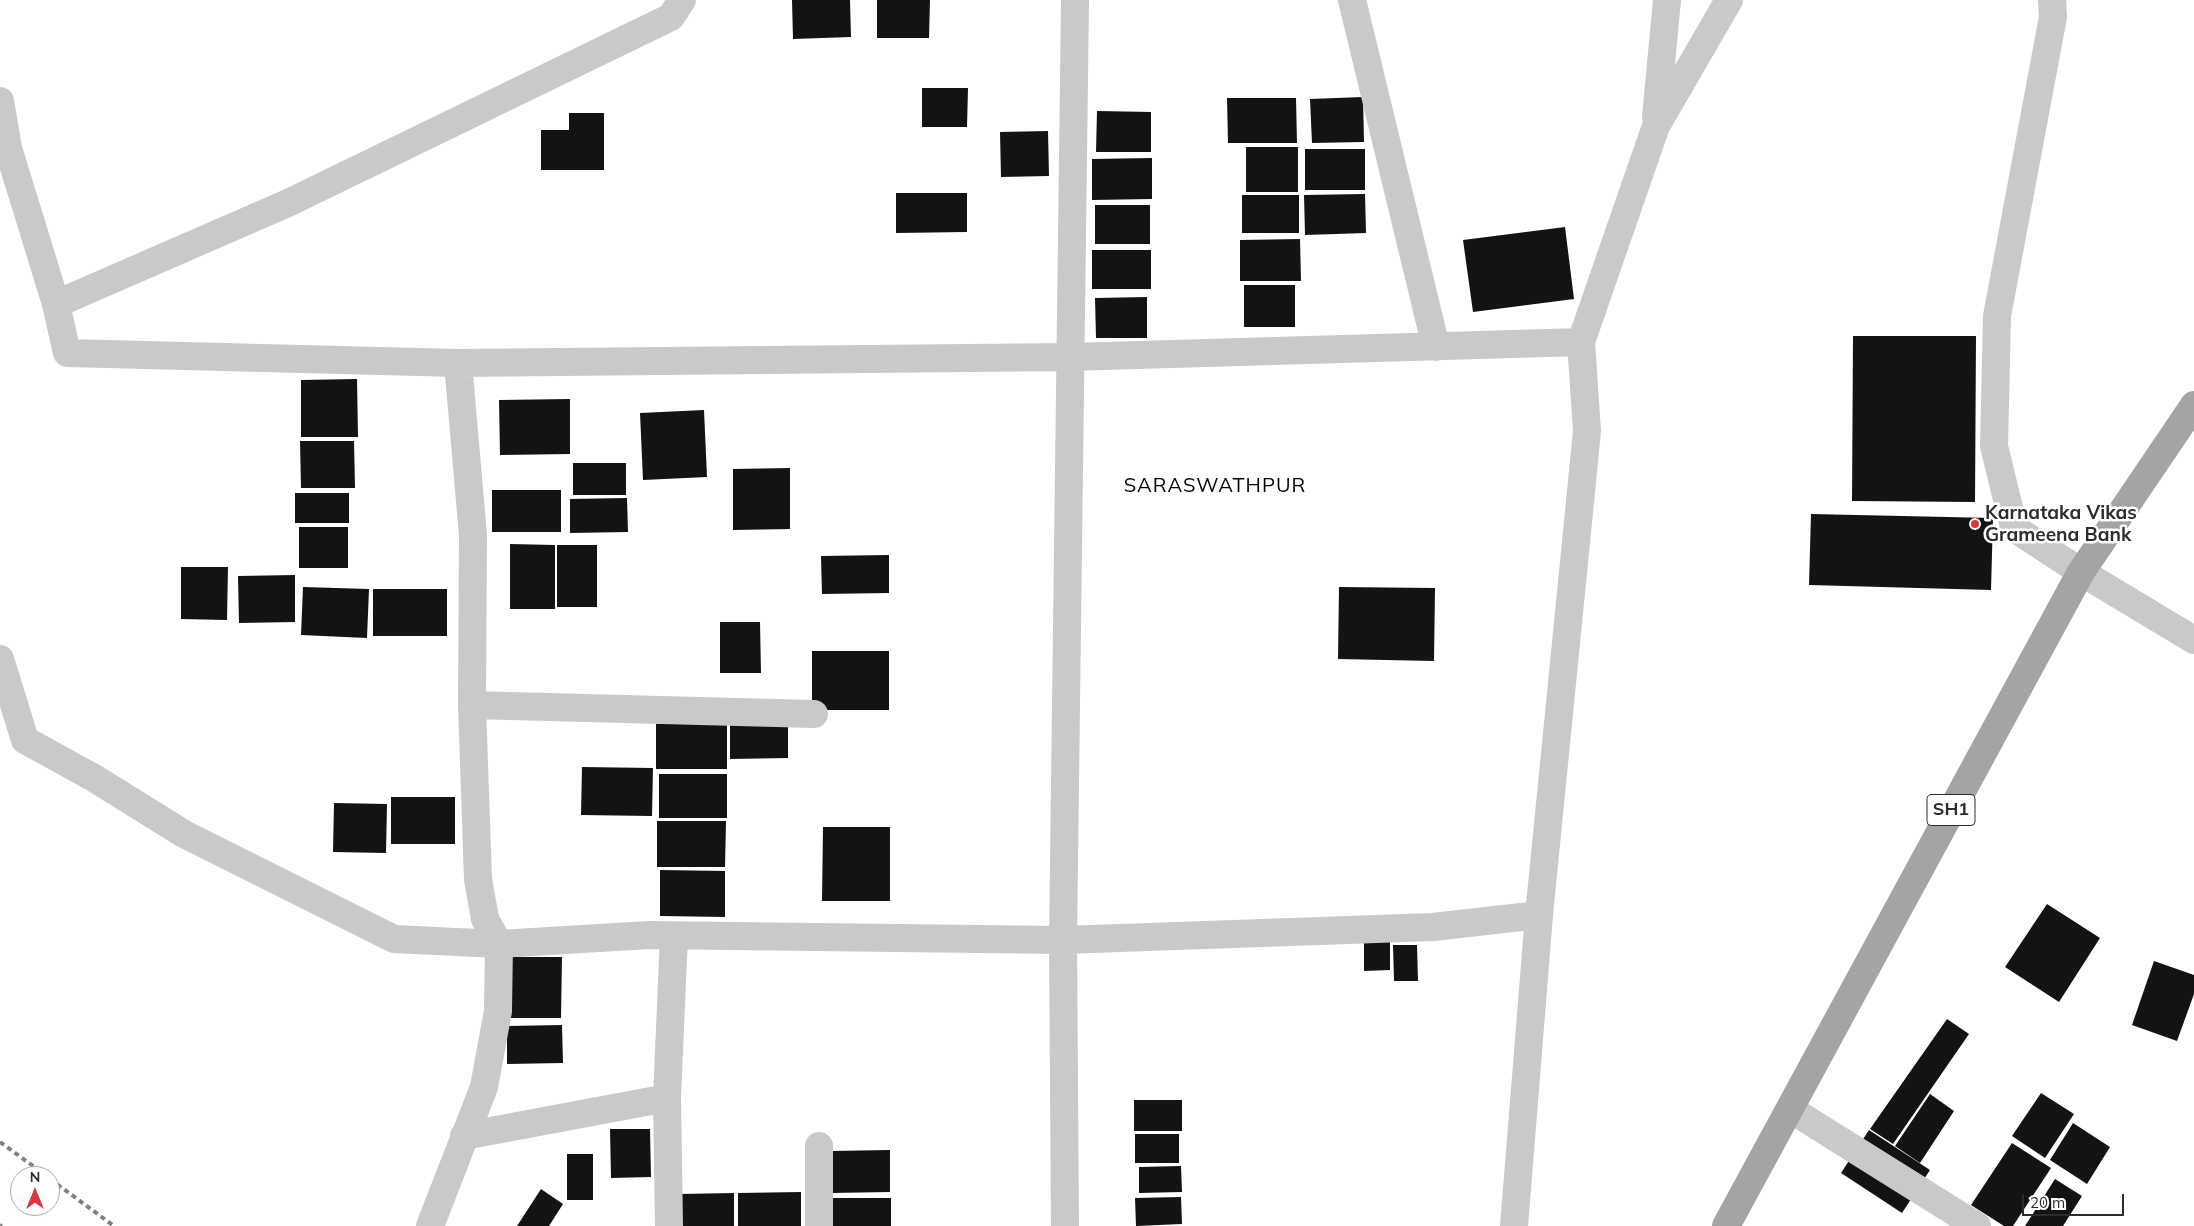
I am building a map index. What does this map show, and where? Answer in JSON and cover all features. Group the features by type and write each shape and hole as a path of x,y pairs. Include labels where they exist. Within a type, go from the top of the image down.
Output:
{"main road":[{"name":"SH1","path":"1726,1226 2080,572 2194,406"}],"street":[{"path":"56,304 332,182 671,17 682,0"},
{"path":"1065,1226 1063,940 1075,0"},
{"path":"1352,0 1436,347"},
{"path":"1656,126 1666,0"},
{"path":"1514,1226 1539,914 1587,431 1581,342 1656,126 1729,0"},
{"path":"2052,0 2053,17 1997,316 1994,446 2014,528 2080,572 2194,640"},
{"path":"0,101 8,148 56,304 67,353 458,364 1070,357 1581,342"},
{"path":"430,1226 484,1086 498,1011 499,944 485,918 478,879 472,704 473,535 458,364"},
{"path":"0,659 26,740 94,778 184,834 394,939 499,944 649,935 1063,940 1433,927 1539,914"},
{"path":"472,704 814,714"},
{"path":"669,1226 667,1098 674,936"},
{"path":"464,1136 667,1098"},
{"path":"1790,1109 1977,1226"},
{"path":"819,1146 819,1226"}],"building":[{"path":"792,0 850,0 851,37 793,39"},
{"path":"877,0 930,0 929,38 877,38"},
{"path":"922,88 968,88 967,127 922,127"},
{"path":"1363,97 1364,142 1312,143 1310,99"},
{"path":"1227,98 1296,98 1297,143 1228,143"},
{"path":"1097,111 1151,112 1151,152 1096,152"},
{"path":"569,113 604,113 604,170 541,170 541,130 569,130"},
{"path":"1048,131 1049,176 1001,177 1000,132"},
{"path":"1246,147 1298,147 1298,192 1246,192"},
{"path":"1305,149 1365,149 1365,190 1305,190"},
{"path":"1152,158 1152,199 1092,200 1092,159"},
{"path":"896,193 967,193 967,232 896,233"},
{"path":"1365,194 1366,233 1305,235 1304,195"},
{"path":"1242,195 1299,195 1299,233 1242,233"},
{"path":"1095,205 1150,205 1150,244 1095,244"},
{"path":"1565,227 1574,299 1473,312 1463,240"},
{"path":"1300,239 1301,281 1240,281 1240,240"},
{"path":"1092,250 1151,250 1151,289 1092,289"},
{"path":"1244,285 1295,285 1295,327 1244,327"},
{"path":"1147,297 1147,338 1096,338 1095,298"},
{"path":"1853,336 1976,336 1975,502 1852,501"},
{"path":"357,379 358,437 301,437 301,380"},
{"path":"570,399 570,454 500,455 499,400"},
{"path":"704,410 707,477 643,480 640,413"},
{"path":"300,441 354,441 355,488 301,488"},
{"path":"573,463 626,463 626,495 573,495"},
{"path":"790,468 790,529 733,530 733,469"},
{"path":"492,490 561,490 561,532 492,532"},
{"path":"295,493 349,493 349,523 295,523"},
{"path":"627,498 628,532 570,533 570,499"},
{"path":"1811,514 1993,518 1991,590 1809,585"},
{"path":"299,527 348,527 348,568 299,568"},
{"path":"510,544 555,545 555,609 510,609"},
{"path":"557,545 597,545 597,607 557,607"},
{"path":"889,555 889,593 822,594 821,556"},
{"path":"181,567 228,567 227,620 181,619"},
{"path":"295,575 295,622 239,623 238,576"},
{"path":"303,587 369,589 367,638 301,635"},
{"path":"1339,587 1435,588 1434,661 1338,659"},
{"path":"373,589 447,589 447,636 373,636"},
{"path":"720,622 760,622 761,673 720,673"},
{"path":"812,651 889,651 889,710 812,710"},
{"path":"788,722 788,758 730,759 730,723"},
{"path":"656,724 727,724 727,769 656,769"},
{"path":"582,767 653,768 652,816 581,815"},
{"path":"659,774 727,774 727,818 659,818"},
{"path":"391,797 455,797 455,844 391,844"},
{"path":"334,803 387,804 386,853 333,852"},
{"path":"657,821 726,821 725,867 657,867"},
{"path":"823,827 890,827 890,901 822,901"},
{"path":"660,870 725,871 725,917 660,916"},
{"path":"2047,904 2100,938 2059,1002 2005,967"},
{"path":"1364,942 1390,942 1390,970 1364,971"},
{"path":"1393,945 1417,945 1418,981 1394,981"},
{"path":"512,957 562,957 561,1018 511,1018"},
{"path":"2154,961 2194,975 2194,994 2177,1041 2132,1025"},
{"path":"1947,1019 1969,1034 1893,1144 1870,1129"},
{"path":"562,1025 563,1063 507,1064 507,1026"},
{"path":"2041,1093 2074,1114 2045,1158 2012,1136"},
{"path":"1930,1094 1954,1111 1920,1163 1895,1146"},
{"path":"1134,1100 1182,1100 1182,1131 1134,1131"},
{"path":"2073,1123 2110,1147 2087,1184 2050,1160"},
{"path":"610,1129 650,1129 651,1177 611,1178"},
{"path":"1869,1130 1930,1170 1902,1213 1841,1173"},
{"path":"1135,1134 1179,1134 1179,1163 1135,1163"},
{"path":"2012,1143 2051,1168 2013,1226 2004,1226 1971,1205"},
{"path":"890,1150 890,1192 831,1193 831,1151"},
{"path":"567,1154 593,1154 593,1200 567,1200"},
{"path":"1181,1166 1182,1192 1139,1193 1139,1167"},
{"path":"2055,1179 2082,1196 2063,1226 2025,1226"},
{"path":"541,1189 563,1204 549,1226 517,1226"},
{"path":"801,1192 801,1226 738,1226 738,1193"},
{"path":"734,1193 734,1226 679,1226 679,1194"},
{"path":"1181,1197 1182,1224 1136,1226 1135,1198"},
{"path":"832,1198 891,1198 891,1226 832,1226"}],"railway":[{"path":"0,1142 33,1166"},
{"path":"60,1186 114,1226"}],"place":[{"name":"Karnataka Vikas Grameena Bank","path":"1975,524"}],"district":[{"name":"SARASWATHPUR","path":"1215,486"}]}
